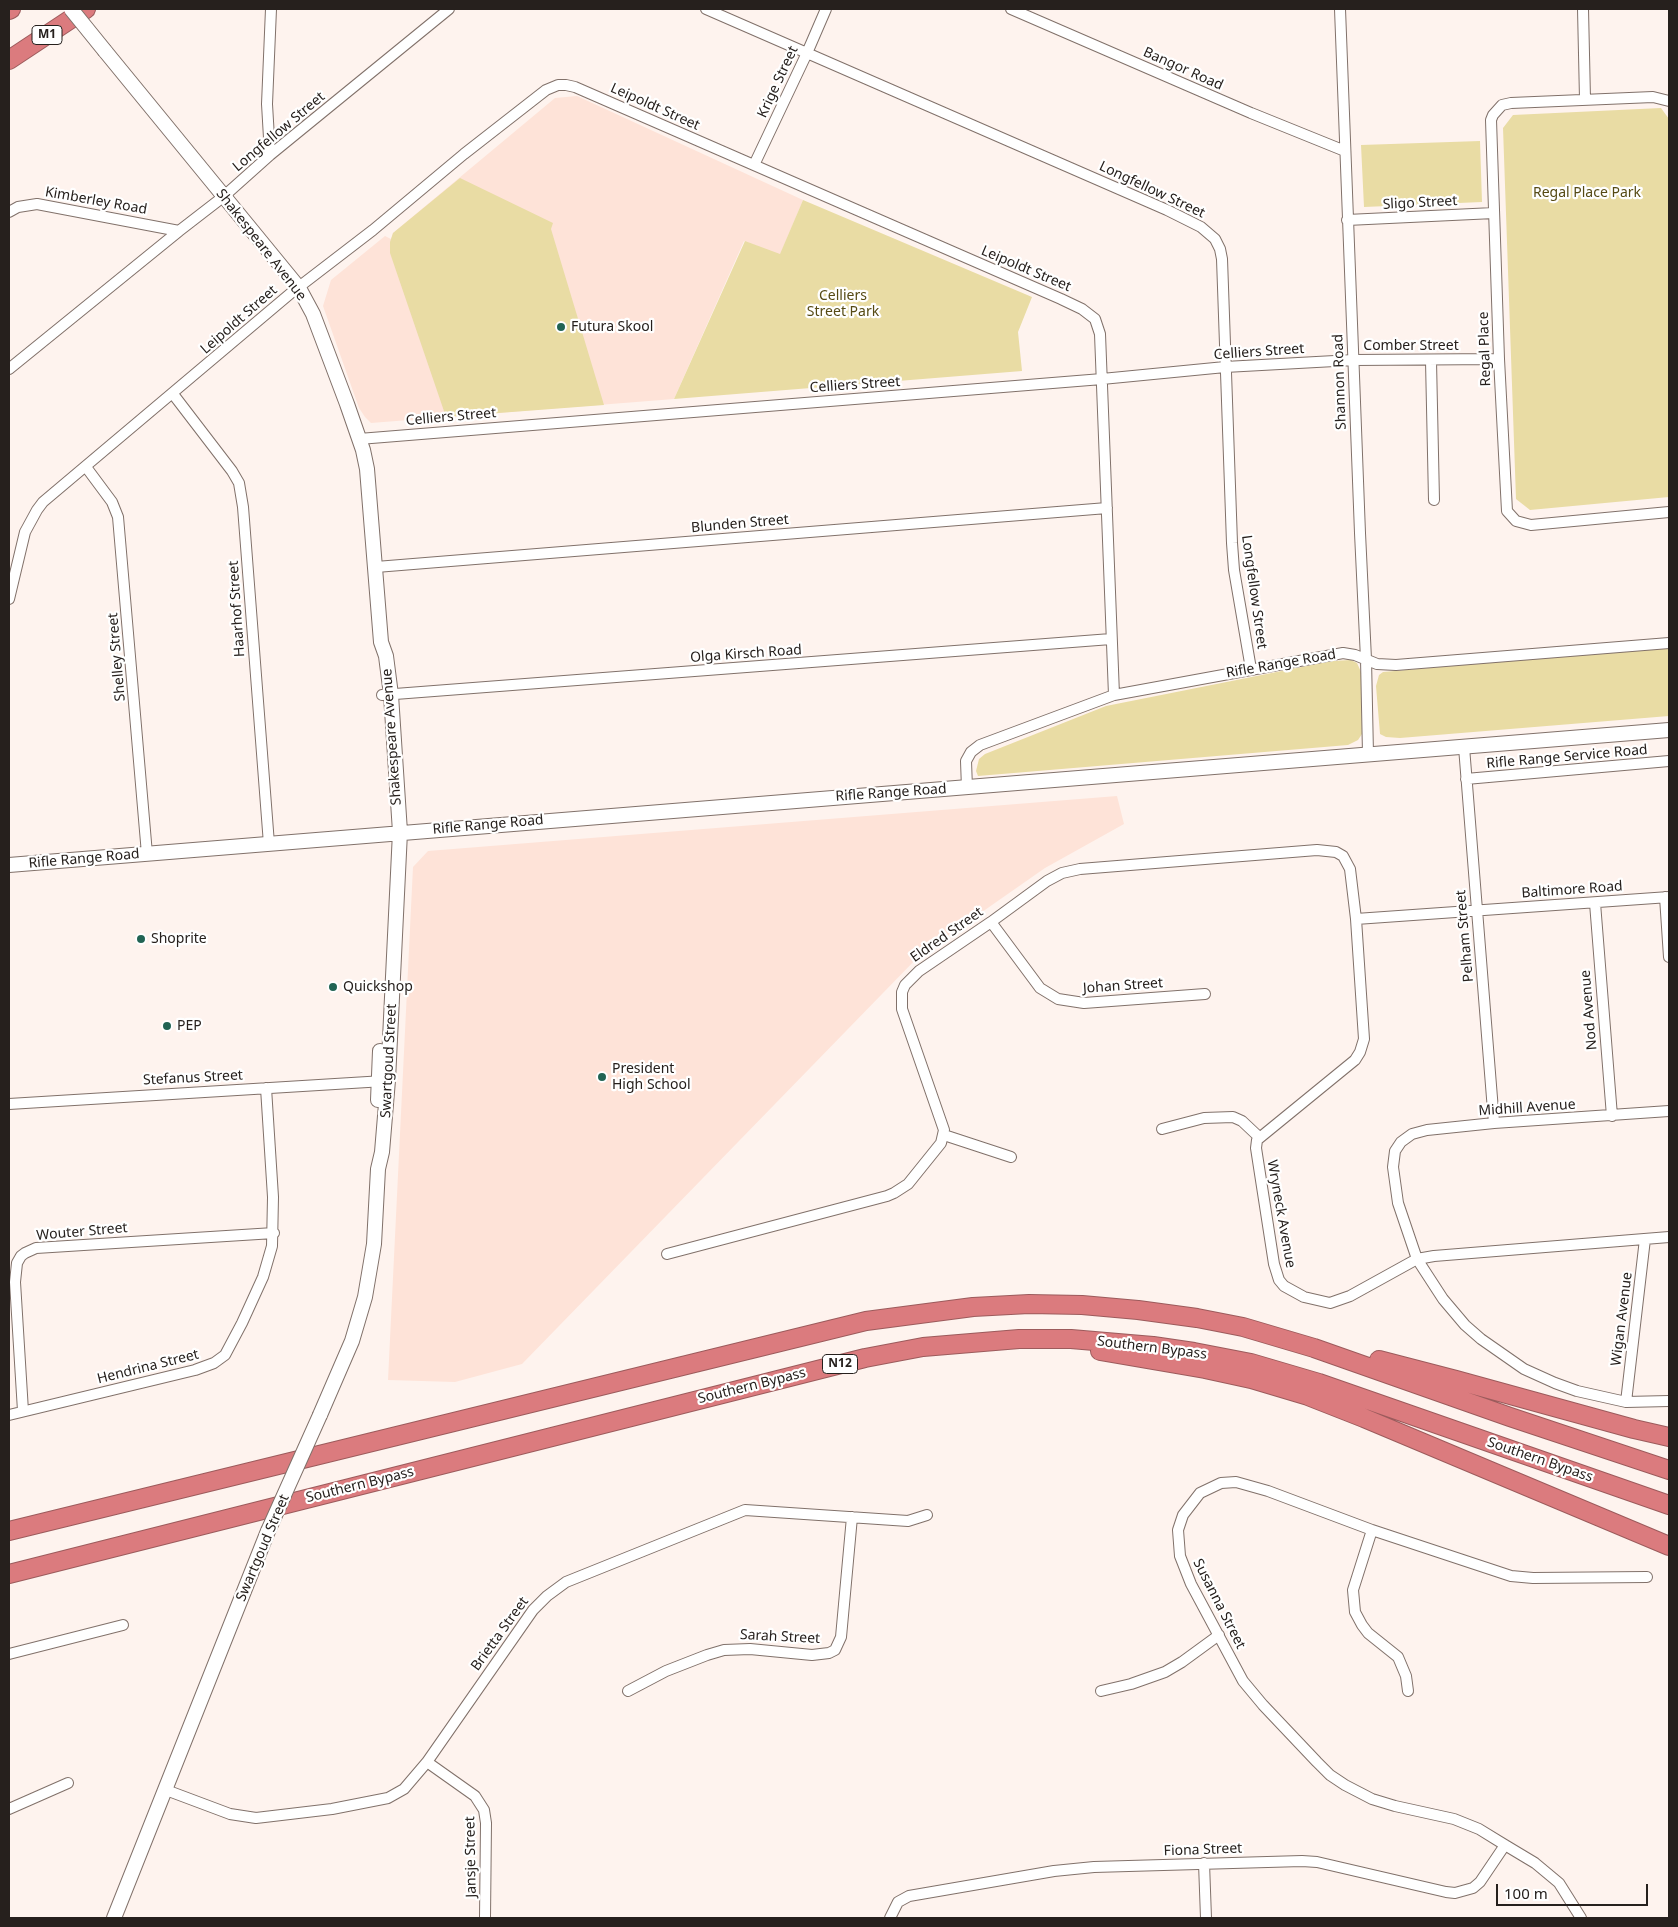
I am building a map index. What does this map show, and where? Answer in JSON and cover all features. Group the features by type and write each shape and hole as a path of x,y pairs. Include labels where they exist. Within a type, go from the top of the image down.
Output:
{"highway":[{"name":"M1","path":"9,60 86,9"},
{"path":"9,1531 810,1335 898,1316 973,1307 1029,1304 1082,1305 1138,1310 1197,1318 1243,1327 1314,1348 1510,1417 1669,1470"},
{"name":"Southern Bypass","path":"9,1574 839,1364 923,1347 1019,1339 1071,1339 1144,1345 1251,1363 1319,1383 1669,1505"},
{"path":"1019,1339 1205,1368 1308,1396 1399,1432 1669,1546"},
{"path":"1314,1348 1401,1366 1634,1429 1669,1436"}],"street":[{"name":"Shakespeare Avenue","path":"71,9 299,288 313,314 359,438 369,478 381,642 386,656 395,833"},
{"path":"270,155 267,104 271,9"},
{"name":"Longfellow Street","path":"9,369 179,231 224,197 270,155 449,9"},
{"name":"Longfellow Street","path":"706,9 1167,210 1201,227 1215,239 1220,248 1222,259 1232,543 1251,669"},
{"name":"Krige Street","path":"754,165 826,9"},
{"name":"Bangor Road","path":"1011,9 1251,113 1345,151"},
{"name":"Shannon Road","path":"1340,9 1366,659 1368,754"},
{"path":"1582,9 1585,99"},
{"name":"Leipoldt Street","path":"9,599 22,540 32,518 43,502 299,288 537,96 552,87 566,85 575,87 1082,309 1095,319 1099,325 1102,380 1114,695"},
{"name":"Regal Place","path":"1669,101 1653,97 1511,103 1502,106 1493,115 1491,120 1498,359 1506,504 1510,516 1516,521 1531,525 1669,512"},
{"name":"Kimberley Road","path":"9,212 18,207 38,204 179,231"},
{"name":"Sligo Street","path":"1347,220 1494,213"},
{"name":"Comber Street","path":"1353,360 1431,361 1498,359"},
{"name":"Celliers Street","path":"359,438 1102,380 1225,367 1353,360"},
{"path":"1431,361 1434,500"},
{"name":"Haarhof Street","path":"173,394 232,471 239,483 243,507 269,844"},
{"name":"Shelley Street","path":"86,467 112,502 118,517 147,854"},
{"name":"Blunden Street","path":"376,567 1107,508"},
{"name":"Olga Kirsch Road","path":"387,695 1111,639"},
{"name":"Rifle Range Road","path":"967,788 966,762 971,752 980,745 1114,695 1343,653 1377,664 1396,665 1669,643"},
{"name":"Rifle Range Road","path":"9,865 1669,730"},
{"name":"Pelham Street","path":"1464,747 1494,1123"},
{"name":"Rifle Range Service Road","path":"1466,779 1669,762"},
{"name":"Swartgoud Street","path":"114,1918 268,1531 352,1341 365,1297 374,1244 378,1169 382,1152 388,918 395,833"},
{"name":"Eldred Street","path":"944,1135 939,1112 902,1009 902,992 919,971 1047,881 1062,873 1080,869 1318,850 1336,852 1343,856 1350,869 1356,919"},
{"path":"1667,897 1669,957"},
{"name":"Baltimore Road","path":"1356,919 1667,897"},
{"name":"Nod Avenue","path":"1595,902 1612,1116"},
{"path":"1162,1129 1204,1118 1233,1117 1242,1121 1259,1136 1355,1060 1363,1046 1364,1029 1356,919"},
{"name":"Johan Street","path":"991,922 1040,988 1058,999 1084,1003 1205,994"},
{"name":"Stefanus Street","path":"9,1104 384,1081"},
{"name":"Hendrina Street","path":"9,1415 187,1373 214,1364 225,1355 242,1323 269,1260 274,1233 266,1088"},
{"name":"Midhill Avenue","path":"1416,1260 1398,1203 1393,1166 1395,1151 1401,1142 1412,1134 1427,1130 1494,1123 1669,1111"},
{"path":"667,1254 894,1194 908,1184 936,1149 944,1135 1011,1157"},
{"name":"Wryneck Avenue","path":"1259,1136 1256,1148 1274,1264 1279,1280 1284,1286 1304,1297 1324,1302 1335,1302 1350,1296 1416,1260 1434,1256 1645,1239 1669,1239"},
{"name":"Wouter Street","path":"23,1411 15,1282 17,1263 25,1253 36,1248 274,1233"},
{"name":"Wigan Avenue","path":"1626,1402 1645,1239"},
{"path":"1416,1260 1443,1299 1465,1325 1481,1339 1524,1368 1555,1384 1577,1391 1626,1402 1669,1401"},
{"name":"Susanna Street","path":"1581,1918 1567,1893 1554,1878 1536,1863 1505,1844 1454,1819 1394,1806 1372,1799 1330,1775 1251,1691 1235,1666 1192,1584 1178,1548 1178,1530 1188,1508 1200,1493 1221,1483 1245,1483 1372,1530 1511,1576 1534,1578 1647,1577"},
{"name":"Brietta Street","path":"166,1790 236,1816 256,1818 332,1809 388,1798 404,1789 427,1762 525,1621 539,1603 558,1587 744,1510 908,1522 927,1515"},
{"name":"Sarah Street","path":"628,1692 666,1671 724,1650 750,1649 812,1655 829,1653 835,1650 841,1637 852,1517"},
{"path":"1372,1530 1353,1590 1355,1612 1368,1633 1398,1657 1406,1676 1408,1691"},
{"path":"9,1654 123,1625"},
{"path":"1101,1691 1132,1684 1165,1672 1219,1635"},
{"name":"Jansje Street","path":"427,1762 475,1796 484,1810 486,1823 485,1918"},
{"path":"9,1809 68,1783"},
{"name":"Fiona Street","path":"890,1918 898,1902 904,1898 924,1893 1072,1869 1204,1863 1318,1862 1455,1893 1473,1888 1480,1882 1505,1844"},
{"path":"1204,1863 1206,1918"}],"shaded area":[{"name":"Futura Skool","path":"577,96 803,200 780,255 744,241 674,399 371,423 359,408 323,306 331,280 385,236 391,239 393,233 555,98"},
{"name":"President High School","path":"1117,796 1124,824 1045,868 919,956 522,1364 455,1382 388,1380 413,867 428,851"}],"green space":[{"name":"Regal Place Park","path":"1661,108 1669,119 1669,497 1530,510 1516,499 1503,128 1513,115"},
{"path":"1480,141 1482,202 1364,207 1361,145"},
{"path":"460,178 553,223 551,229 604,405 446,417 390,253 390,242 393,233"},
{"name":"Celliers Street Park","path":"803,200 1032,297 1018,332 1022,371 674,399 745,241 780,254"},
{"path":"1669,647 1669,716 1400,738 1386,737 1380,734 1376,686 1379,675 1383,672"},
{"path":"1351,660 1357,663 1361,672 1362,734 1358,740 1348,745 978,776 976,771 979,759 985,754 1106,706 1332,661"}],"place":[{"name":"Futura Skool","path":"561,327"},
{"name":"Shoprite","path":"141,939"},
{"name":"Quickshop","path":"333,987"},
{"name":"PEP","path":"167,1026"},
{"name":"President High School","path":"602,1077"}]}
